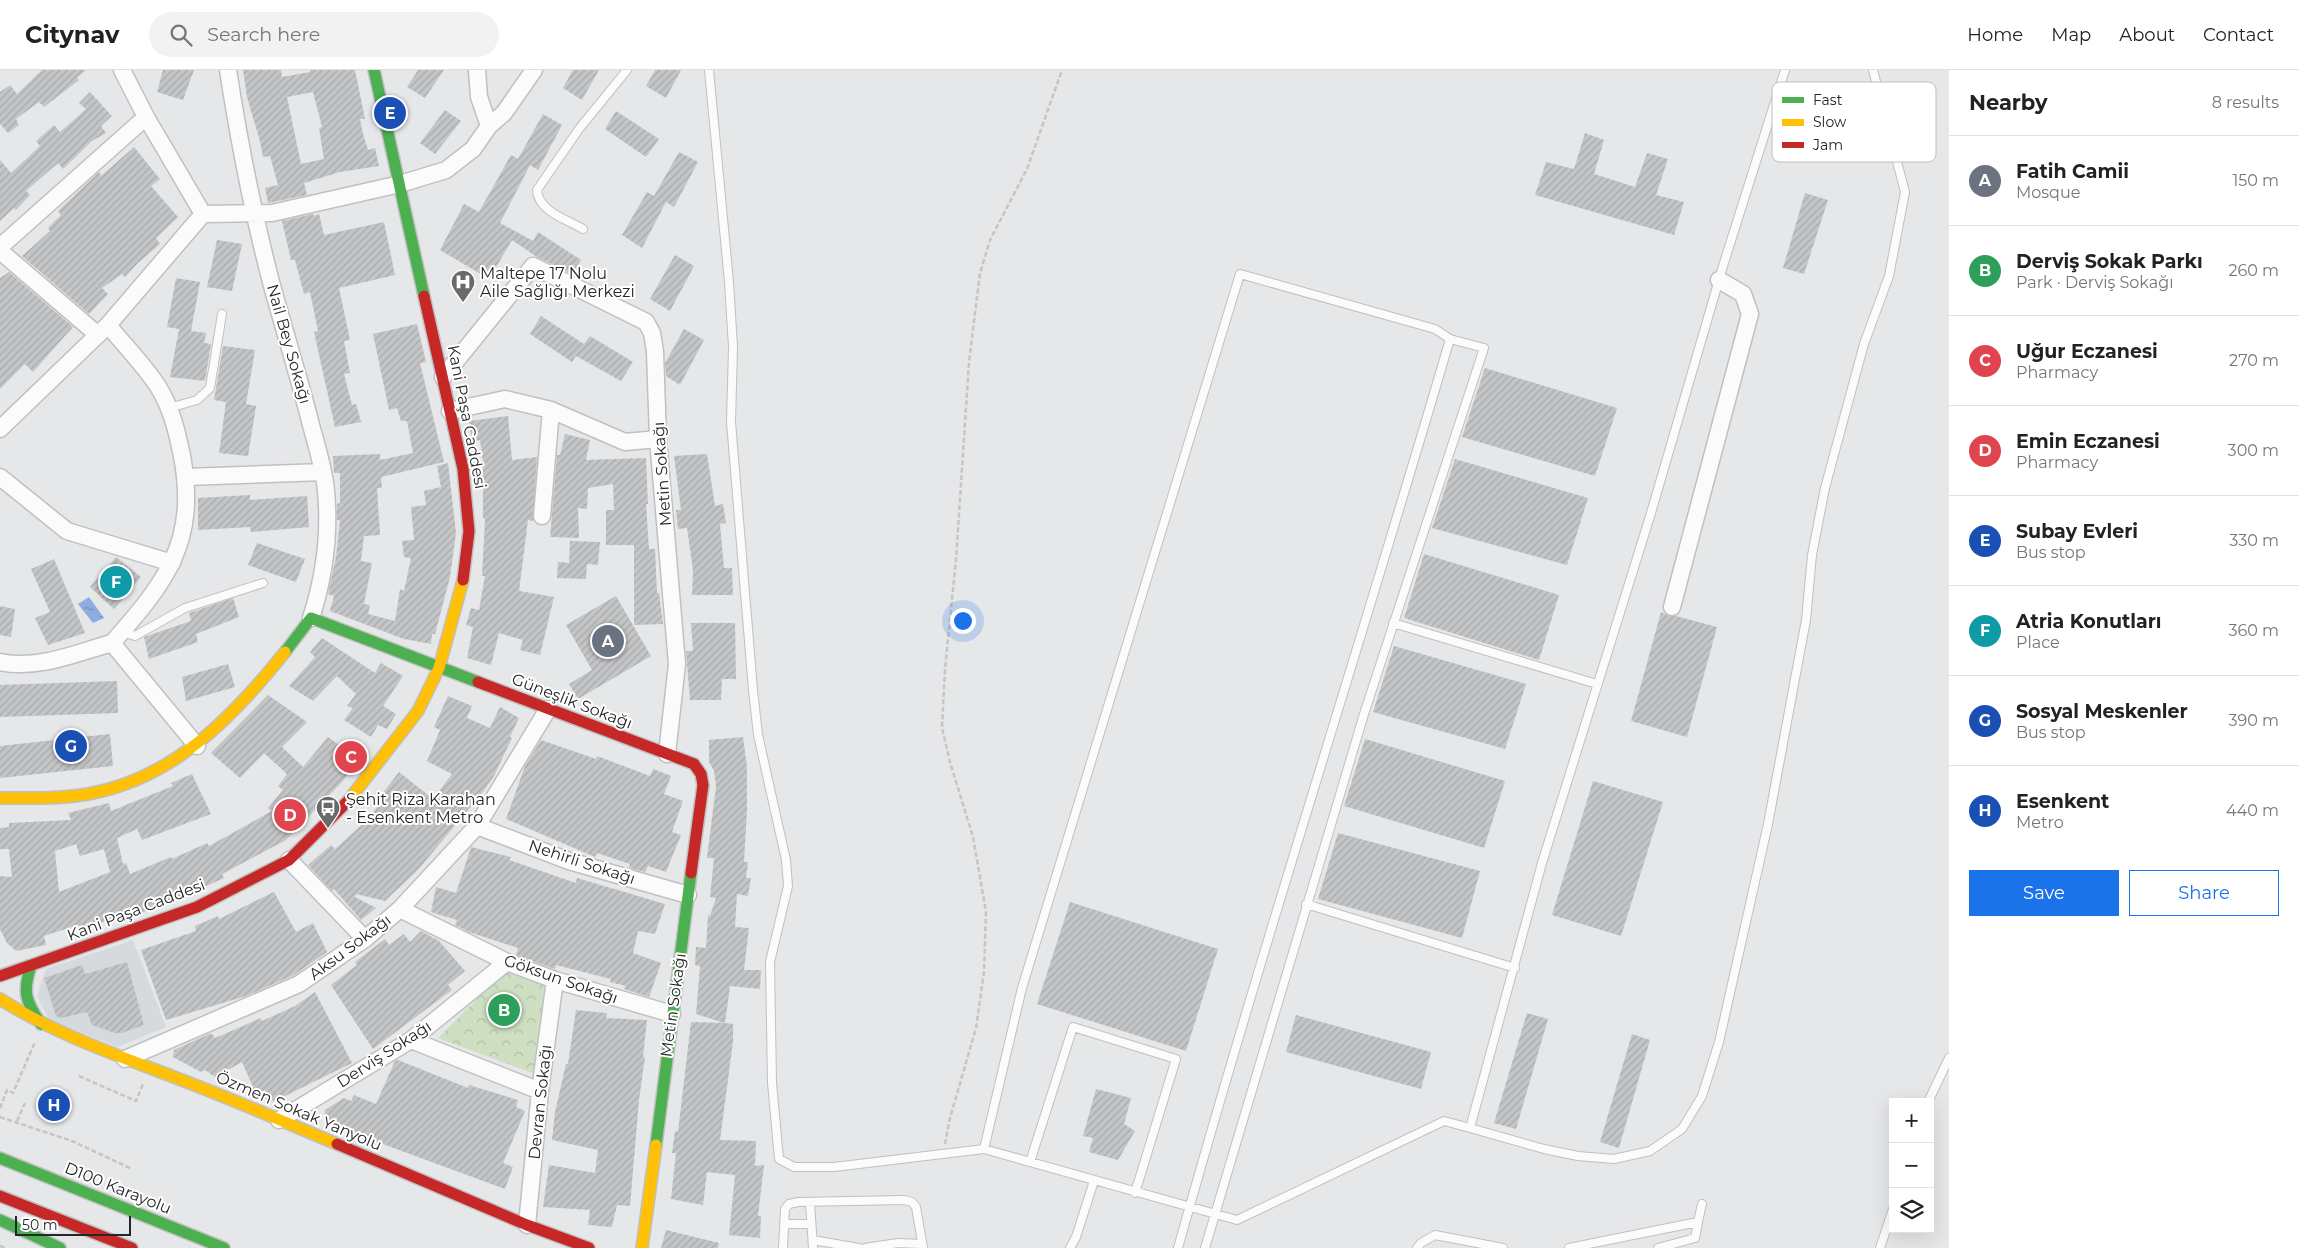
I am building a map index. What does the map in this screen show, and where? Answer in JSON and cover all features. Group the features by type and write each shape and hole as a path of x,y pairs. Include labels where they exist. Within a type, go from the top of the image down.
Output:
{"main road":[{"name":"Kani Paşa Caddesi","path":"0,976 197,907 289,860 354,795 390,751 418,711 439,668 462,580 469,531 463,469 374,70"},
{"path":"311,618 439,668"},
{"name":"Nail Bey Sokağı","path":"0,798 42,799 100,791 155,771 197,746 246,698 311,618"},
{"name":"Güneşlik Sokağı","path":"439,668 694,764"},
{"name":"Metin Sokağı","path":"642,1248 703,785 701,774 694,764"},
{"path":"31,966 25,982 25,994 28,1005 42,1025"},
{"name":"Özmen Sokak Yanyolu","path":"0,999 42,1025 279,1120 527,1225 589,1248"},
{"name":"D100 Karayolu","path":"0,1158 224,1248"},
{"path":"0,1196 132,1248"},
{"path":"0,1220 60,1248"},
{"path":"0,1232 42,1248"}],"street":[{"path":"122,70 146,117 203,214"},
{"name":"Nail Bey Sokağı","path":"228,70 271,281 323,472 328,525 322,576 311,618"},
{"path":"477,70 479,97 489,126"},
{"path":"0,429 103,330 203,214 272,213 400,184 446,170 473,149 489,126 504,113 534,70"},
{"path":"0,247 146,117"},
{"path":"0,251 103,330 158,387 175,421 186,477 187,510 179,547 172,563 154,595 117,638 31,665 15,665 0,662"},
{"name":"Metin Sokağı","path":"443,377 533,266 646,322 652,334 655,351 658,439 677,664 667,754"},
{"path":"1672,606 1750,314 1743,294 1719,280"},
{"path":"450,411 505,399 551,410 625,442 658,439"},
{"path":"542,516 551,410"},
{"path":"186,477 323,472"},
{"path":"0,477 67,531 172,563"},
{"path":"117,638 197,746"},
{"name":"Aksu Sokağı","path":"125,1059 299,984 365,939 400,909 477,826 548,709"},
{"name":"Nehirli Sokağı","path":"477,826 569,861 688,895"},
{"path":"289,860 365,939"},
{"name":"Göksun Sokağı","path":"400,909 507,962 555,980 672,1014"},
{"name":"Derviş Sokağı","path":"279,1120 411,1040 507,962"},
{"name":"Devran Sokağı","path":"527,1225 540,1091 555,980"},
{"path":"411,1040 540,1091"}],"lane":[{"path":"582,229 543,206 538,198 538,190 579,129 627,70"},
{"path":"709,70 729,282 733,347 731,422 753,690 758,735 786,860 788,886 770,962 772,1083 779,1159 794,1167 834,1167 984,1149 1238,1220 1444,1121 1544,1150 1614,1159 1650,1151 1682,1129 1702,1096 1721,1032 1768,824 1806,620 1812,555 1826,488 1864,344 1889,276 1905,192 1897,162"},
{"path":"1781,82 1785,70"},
{"path":"1470,1128 1542,863 1651,513 1719,280 1772,111"},
{"path":"984,1149 1022,988 1240,274 1435,329 1450,339 1484,348 1393,623 1306,904 1205,1248"},
{"path":"169,408 197,400 210,388 222,314"},
{"path":"1178,1248 1279,902 1392,537 1450,339"},
{"path":"117,638 135,636 185,608 263,583"},
{"path":"1393,623 1597,684"},
{"path":"1306,904 1515,968"},
{"path":"1030,1162 1073,1027 1176,1059 1136,1193"},
{"path":"1930,1098 1949,1058"},
{"path":"1070,1248 1076,1237 1094,1181"},
{"path":"783,1248 785,1209 789,1204 904,1200 912,1202 916,1207 922,1246 898,1243 865,1248"},
{"path":"810,1202 813,1244 858,1248"},
{"path":"1658,1248 1695,1238 1702,1204"},
{"path":"1880,1248 1889,1221"},
{"path":"1569,1248 1698,1222"},
{"path":"785,1224 811,1224"},
{"path":"1417,1248 1421,1243 1435,1235 1503,1248"}],"path":[{"path":"943,1155 950,1118 976,1028 984,972 986,912 973,837 950,762 942,728 945,669 956,560 969,362 980,273 990,240 1027,169 1062,70"},
{"path":"0,1108 7,1090 13,1093 42,1025"},
{"path":"79,1076 136,1101 150,1067"},
{"path":"17,1121 25,1102"},
{"path":"0,1117 17,1121 72,1141 132,1169"},
{"path":"0,1246 4,1248"}],"shaded area":[{"path":"133,940 166,1027 118,1047 49,1020 37,996 46,969"}],"green space":[{"path":"505,971 545,981 535,1074 438,1038"}],"water":[{"path":"89,597 104,618 93,623 78,604"}],"building":[{"path":"42,70 86,70 77,78 79,80 44,107 39,102 16,119 19,125 8,133 0,124 0,92 10,85 17,94"},
{"path":"163,70 194,70 183,100 157,92"},
{"path":"243,70 281,70 282,77 310,72 310,70 355,70 365,119 360,119 363,134 368,150 375,148 379,166 340,172 304,183 307,195 268,203 265,188 278,185 270,156 263,157 247,97","holes":["313,92 322,127 319,128 324,159 301,164 287,97"]},
{"path":"418,70 444,70 425,98 407,87"},
{"path":"573,70 599,70 582,100 563,88"},
{"path":"655,70 681,70 666,98 646,86"},
{"path":"90,92 112,116 101,126 106,133 92,141 63,169 58,163 26,191 30,195 16,210 14,208 0,221 0,160 11,173 40,146 36,141 54,125 60,132 86,109 79,103"},
{"path":"445,110 461,121 435,154 420,143"},
{"path":"616,111 659,139 646,157 605,129"},
{"path":"543,114 562,125 538,170 530,165 500,223 533,241 538,232 581,260 572,274 537,257 512,240 489,279 440,250 464,204 479,212 511,155 518,159"},
{"path":"1585,133 1604,140 1594,174 1635,187 1647,153 1668,159 1656,195 1684,202 1674,235 1535,195 1546,162 1574,169"},
{"path":"134,147 160,179 151,186 178,217 156,238 160,244 125,277 122,274 102,288 108,294 89,314 22,256 50,231 48,228 61,215 58,211 99,172 101,176"},
{"path":"679,152 698,162 674,207 666,202 642,248 622,235 647,192 654,196"},
{"path":"1805,193 1828,200 1804,274 1783,268"},
{"path":"313,214 314,216 319,214 324,235 384,222 395,275 339,288 350,340 344,341 350,373 344,374 352,405 356,404 361,422 335,427 314,332 318,331 310,292 304,294 295,260 291,260 282,221"},
{"path":"217,240 242,244 232,291 207,287"},
{"path":"675,255 694,266 670,311 650,299"},
{"path":"9,272 73,327 33,372 25,364 0,389 0,278"},
{"path":"176,278 200,282 191,331 206,333 204,343 211,344 205,381 170,377 179,329 167,327"},
{"path":"541,316 584,344 590,336 633,362 621,381 576,356 572,362 530,334"},
{"path":"417,324 426,362 420,363 444,462 381,477 382,488 377,488 380,535 364,536 361,561 372,563 364,604 370,605 368,614 395,621 400,589 404,591 411,558 404,557 402,541 414,540 411,507 426,505 424,491 441,487 437,466 448,463 456,533 450,577 435,634 432,634 431,644 404,639 330,611 334,596 328,594 336,557 340,520 337,520 337,504 340,503 340,473 334,473 333,456 380,454 380,460 413,453 407,421 401,421 397,408 389,410 373,334"},
{"path":"684,329 704,340 680,385 666,376 665,363"},
{"path":"223,346 255,350 246,404 256,406 248,456 219,453 226,402 214,400"},
{"path":"1485,368 1617,408 1595,476 1462,437"},
{"path":"508,416 512,460 537,457 533,521 528,520 519,591 554,597 540,655 520,650 523,640 499,633 491,665 467,658 473,627 466,625 471,608 479,610 485,576 482,576 485,519 483,518 483,462 480,440 472,442 469,421"},
{"path":"565,434 590,440 586,460 646,458 648,504 646,504 649,549 655,549 657,593 659,593 663,624 634,625 634,545 606,545 606,510 614,510 613,484 588,488 587,509 578,508 579,538 550,537 557,455 560,455"},
{"path":"707,454 715,506 723,504 726,523 720,524 724,568 732,568 733,595 692,595 693,570 687,528 678,529 676,510 681,510 674,456"},
{"path":"1455,459 1588,498 1567,565 1432,528"},
{"path":"250,495 250,500 307,496 309,527 251,532 250,527 198,530 198,498"},
{"path":"570,541 600,542 598,565 587,564 586,579 557,578 558,562 569,563"},
{"path":"257,543 305,559 296,582 248,565"},
{"path":"1424,554 1559,595 1539,660 1404,618"},
{"path":"116,557 141,577 114,609 90,587"},
{"path":"54,559 85,633 48,645 35,618 50,612 31,569"},
{"path":"616,596 651,656 578,699 569,684 592,670 566,625"},
{"path":"233,598 239,617 196,634 198,642 149,659 144,637 191,621 189,613"},
{"path":"0,606 15,609 11,637 0,635"},
{"path":"1661,612 1669,616 1676,616 1717,627 1687,737 1631,721"},
{"path":"691,623 735,623 736,679 722,679 721,700 690,700 686,651 693,651"},
{"path":"322,638 375,673 381,663 403,676 383,706 396,714 387,729 378,725 371,737 344,720 353,708 347,706 356,694 337,676 313,701 289,686 315,657 310,652"},
{"path":"1394,646 1526,684 1505,749 1373,712"},
{"path":"228,664 235,687 186,701 182,677"},
{"path":"117,681 118,713 0,717 0,685"},
{"path":"268,695 307,722 282,747 303,767 328,737 360,760 342,782 286,840 222,874 224,878 172,902 112,923 110,920 80,929 78,925 44,936 46,945 16,951 7,943 0,929 0,876 12,877 9,849 0,849 0,828 9,827 9,823 71,820 68,813 109,803 111,811 173,786 171,783 192,774 211,814 142,840 137,829 117,838 123,864 126,863 130,874 171,857 172,859 207,843 209,846 272,811 268,808 283,790 278,786 287,774 264,753 240,778 211,753","holes":["76,844 80,856 104,849 110,872 59,892 55,851"]},
{"path":"448,696 472,706 467,718 490,728 500,707 519,718 510,737 512,738 494,776 482,793 418,870 385,901 356,894 355,897 376,908 361,920 334,889 332,891 308,865 331,845 335,849 373,815 371,814 380,804 376,802 399,772 433,799 452,774 427,761 440,730 434,727"},
{"path":"110,734 113,766 0,778 0,746"},
{"path":"743,737 747,767 744,862 748,862 746,878 751,878 748,896 737,894 735,927 749,928 744,970 761,970 760,989 730,986 725,1023 733,1024 733,1042 720,1140 756,1141 755,1166 764,1165 758,1216 761,1216 760,1238 729,1235 735,1175 707,1172 703,1205 671,1199 676,1153 672,1153 675,1131 678,1132 691,1022 724,1023 696,1014 700,966 695,965 696,947 706,948 708,915 710,916 716,898 710,897 714,858 707,858 716,786 714,771 709,762 709,740"},
{"path":"1365,739 1505,781 1484,848 1344,806"},
{"path":"541,740 596,759 597,756 650,776 653,769 671,776 664,794 683,801 672,832 681,835 666,872 648,866 645,872 629,868 630,864 597,853 595,857 506,819 525,766"},
{"path":"1593,781 1663,802 1621,936 1552,915"},
{"path":"1338,833 1480,871 1462,938 1318,899"},
{"path":"471,847 511,857 509,860 576,883 577,878 665,904 655,934 638,931 633,953 661,963 649,997 624,989 626,986 610,982 611,979 556,965 555,969 516,955 518,948 469,932 455,925 457,920 431,912 436,887 456,893"},
{"path":"274,892 296,932 313,923 327,952 294,975 246,996 166,1020 141,950 196,931 195,926 218,916 219,919"},
{"path":"1070,902 1218,949 1186,1051 1037,1004"},
{"path":"421,931 439,941 465,971 448,985 452,990 373,1049 331,985 357,965 355,962 385,939 389,945 404,934 410,942"},
{"path":"127,962 144,1025 122,1033 115,1033 92,1025 87,1012 61,1018 56,1016 44,978 82,965 85,974"},
{"path":"315,992 352,1063 287,1095 271,1102 257,1096 242,1062 215,1077 205,1070 201,1072 173,1057 174,1050 211,1033 215,1038 261,1018 262,1021 295,1006"},
{"path":"576,1010 607,1013 606,1018 647,1020 630,1206 617,1205 612,1227 588,1225 590,1210 543,1207 549,1165 595,1173 598,1150 552,1140 555,1112 566,1064 568,1064"},
{"path":"1527,1013 1548,1019 1516,1129 1494,1123"},
{"path":"1296,1015 1431,1052 1421,1089 1286,1052"},
{"path":"1632,1034 1650,1040 1619,1148 1600,1142"},
{"path":"398,1060 468,1088 469,1085 518,1100 516,1107 525,1111 503,1163 513,1167 505,1189 380,1143 324,1119 325,1110 344,1098 351,1101 354,1095 376,1104 395,1061"},
{"path":"1096,1089 1131,1098 1124,1124 1135,1131 1118,1160 1089,1152 1093,1138 1083,1136"},
{"path":"666,1230 719,1243 718,1248 661,1248"}],"traffic: fast":[{"path":"374,70 424,296"},
{"path":"285,652 311,618 478,682"},
{"path":"656,1145 691,873"},
{"path":"31,966 28,975 27,996 41,1024"},
{"path":"0,1158 224,1248"},
{"path":"0,1220 60,1248"}],"traffic: slow":[{"path":"348,801 418,711 439,668 463,580"},
{"path":"0,798 77,796 119,786 147,775 174,760 222,722 244,700 285,652"},
{"path":"0,999 70,1036 337,1144"},
{"path":"642,1248 656,1145"}],"traffic: jam":[{"path":"424,296 463,469 469,531 463,580"},
{"path":"478,682 694,764 701,774 703,785 691,873"},
{"path":"0,976 197,907 289,860 348,801"},
{"path":"337,1144 527,1225 589,1248"},
{"path":"0,1196 132,1248"}],"place":[{"name":"Subay Evleri","path":"390,113"},
{"name":"Maltepe 17 Nolu Aile Sağlığı Merkezi","path":"463,303"},
{"name":"Atria Konutları","path":"116,582"},
{"name":"Fatih Camii","path":"608,641"},
{"name":"Sosyal Meskenler","path":"71,746"},
{"name":"Uğur Eczanesi","path":"351,757"},
{"name":"Emin Eczanesi","path":"290,815"},
{"name":"Şehi̇t Riza Karahan - Esenkent Metro","path":"328,829"},
{"name":"Derviş Sokak Parkı","path":"504,1010"},
{"name":"Esenkent","path":"54,1105"}]}
